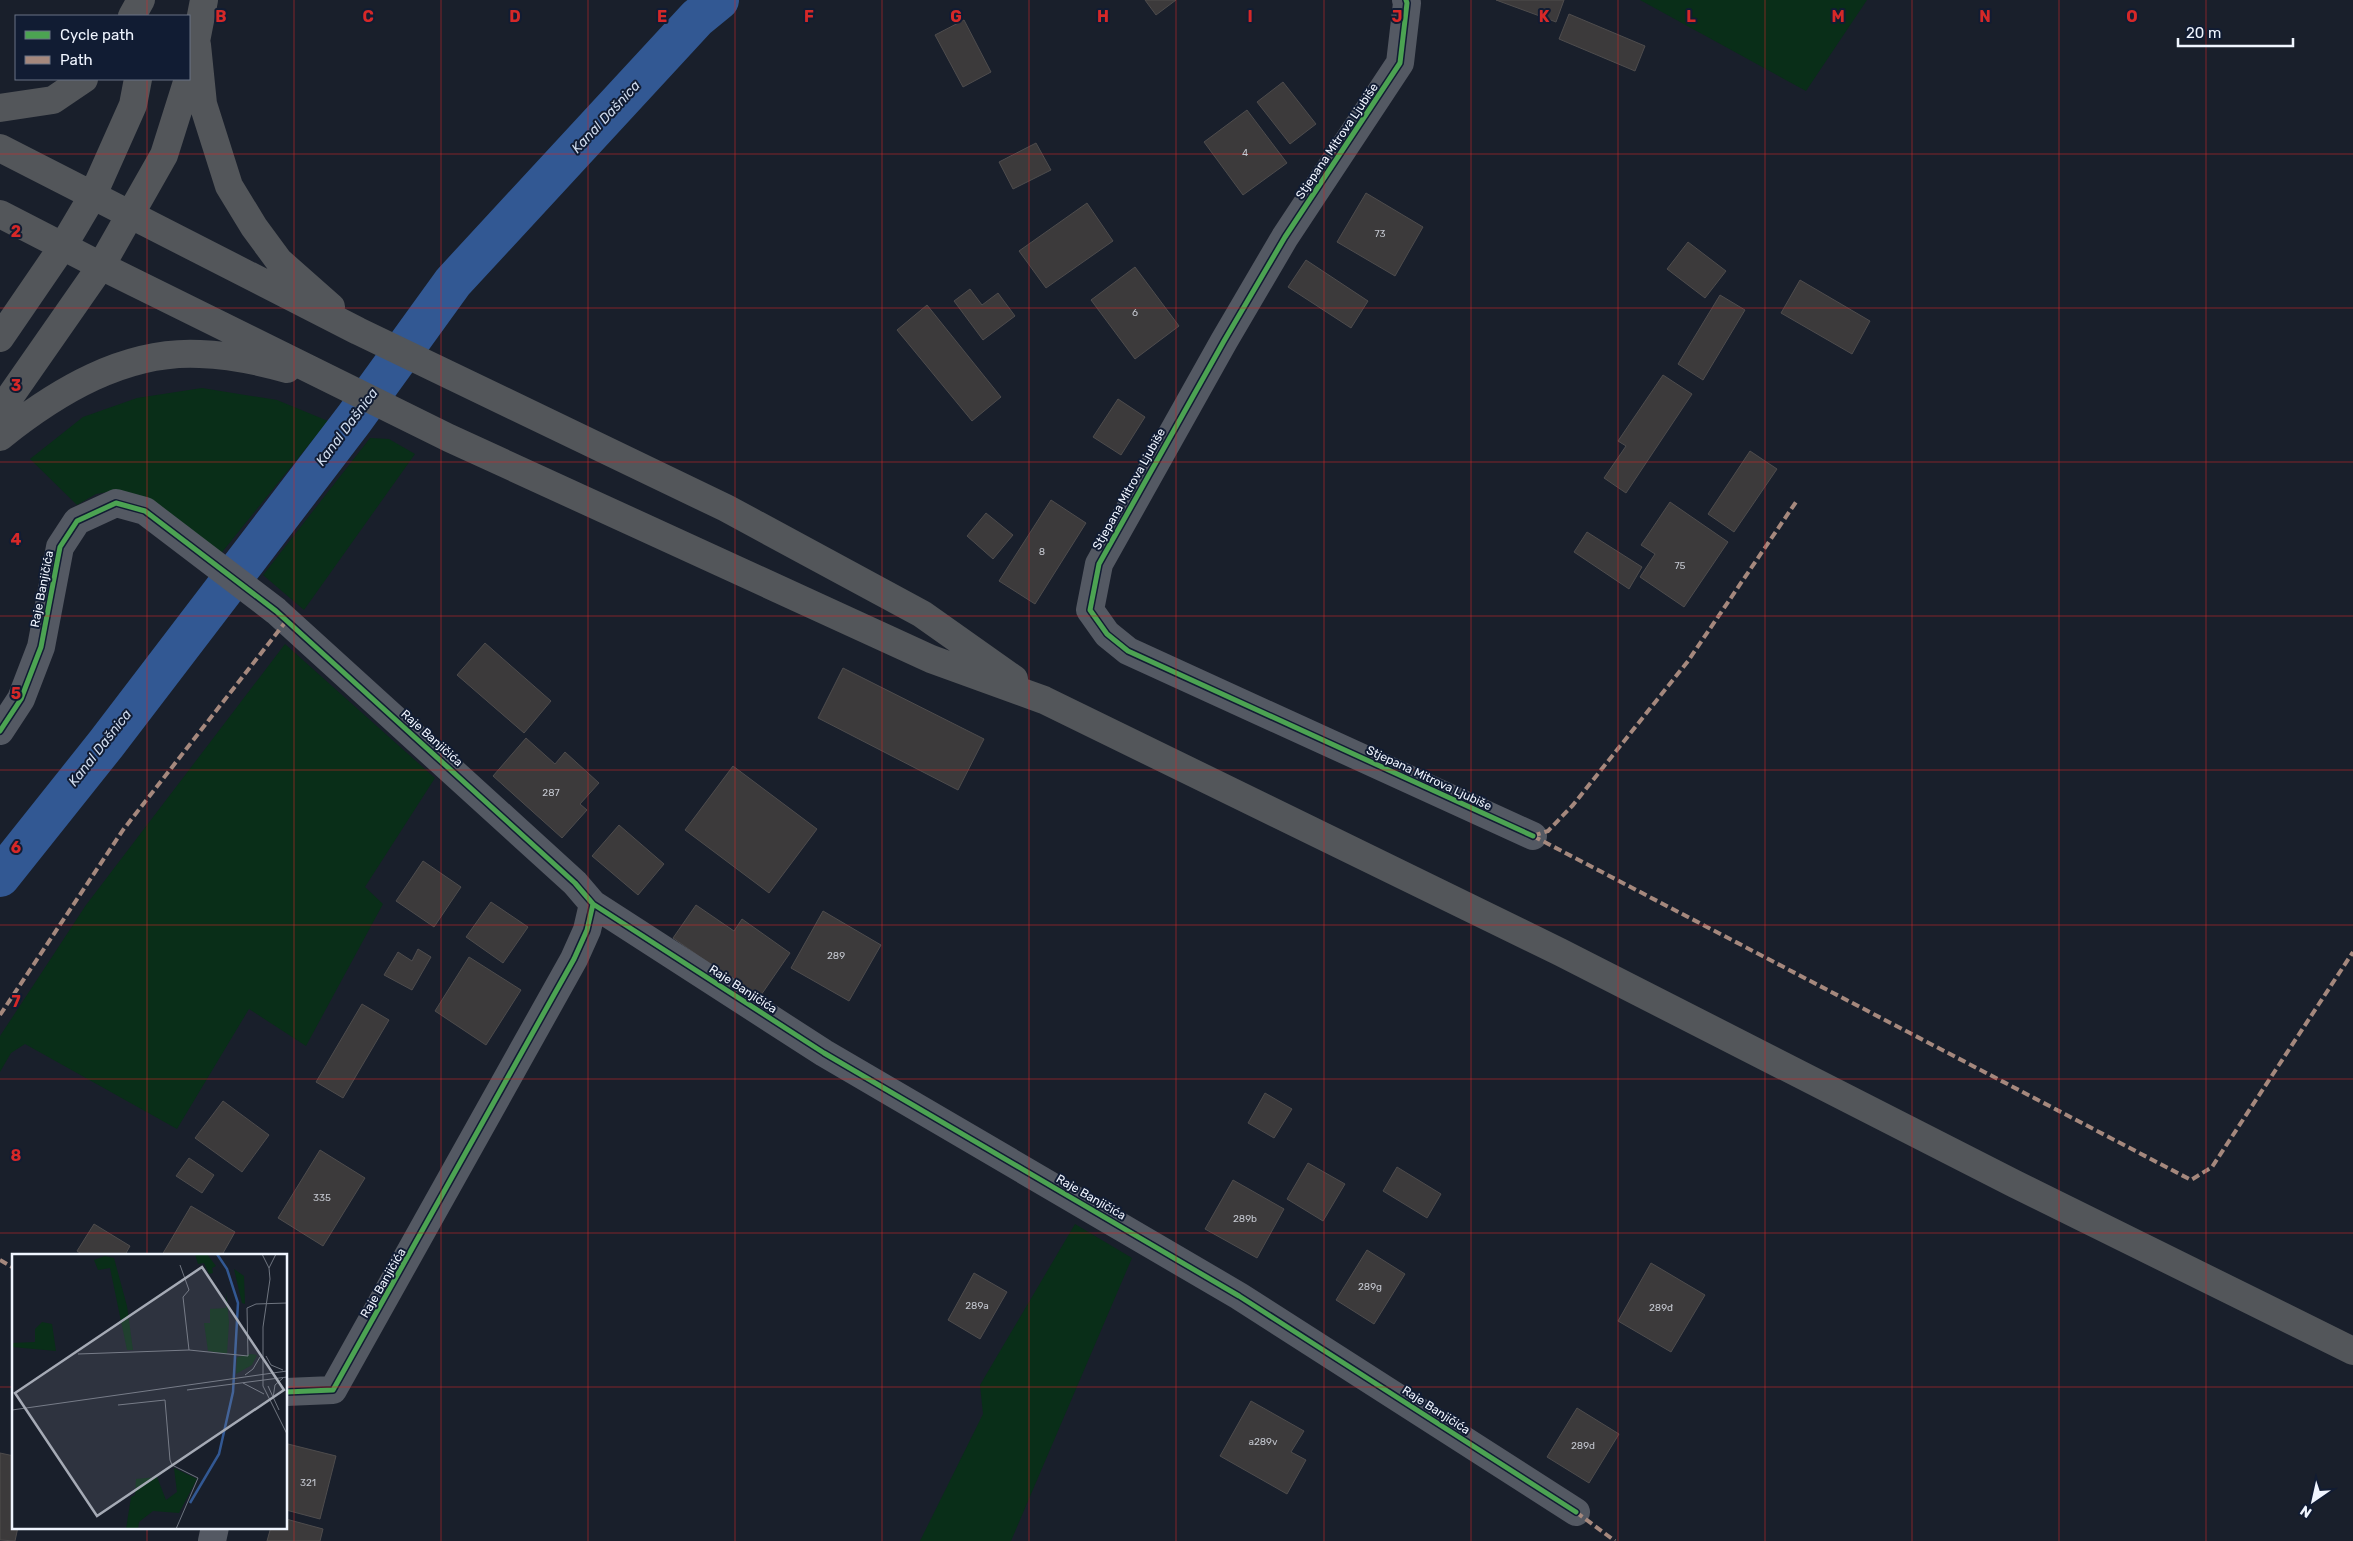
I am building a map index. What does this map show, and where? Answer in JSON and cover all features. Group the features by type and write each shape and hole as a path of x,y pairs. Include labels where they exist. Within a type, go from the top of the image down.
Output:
{"main road":[{"path":"133,15 141,0"},
{"path":"150,15 153,0"},
{"path":"190,70 197,45 204,0"},
{"path":"197,45 203,104 229,186 254,227 279,261 358,331"},
{"path":"0,108 53,100 83,80"},
{"path":"0,338 63,246 92,197 134,105 138,80"},
{"path":"0,411 101,266 130,216 164,155 187,80"},
{"path":"0,148 92,197 358,331 726,508 832,564 922,614 1044,700"},
{"path":"0,214 449,438 931,659 1044,700 1560,952 2015,1184 2353,1351"},
{"path":"0,437 35,408 82,380 152,357 200,354 262,362 337,382"}],"street":[{"name":"Stjepana Mitrova Ljubiše","path":"1406,0 1400,63 1285,237 1224,341 1098,564 1090,610 1107,634 1128,651 1533,836"},
{"name":"Raje Banjičića","path":"0,731 21,699 41,647 60,547 77,521 116,503 145,511 276,611 575,883 593,904 824,1053 1239,1296 1576,1512"},
{"name":"Raje Banjičića","path":"288,1392 333,1390 574,959 587,930 593,904"},
{"path":"212,1541 216,1528"}],"green space":[{"path":"1640,0 1867,0 1806,91"},
{"path":"202,388 277,400 328,421 219,556 113,491 96,494 77,505 30,459 83,417 137,398"},
{"path":"370,438 389,439 415,454 304,610 263,575"},
{"path":"285,644 435,778 365,887 383,904 306,1046 249,1009 177,1129 25,1044 11,1053 0,1072 0,1036 86,905"},
{"path":"1075,1224 1132,1258 1011,1541 920,1541 983,1414 980,1385"}],"building":[{"path":"1145,0 1176,0 1156,15"},
{"path":"1496,0 1564,0 1556,22"},
{"path":"1569,14 1645,46 1635,71 1559,39"},
{"path":"964,20 991,72 963,87 935,35"},
{"path":"1283,82 1316,124 1290,144 1257,102"},
{"path":"1247,110 1287,163 1243,195 1204,142"},
{"path":"1036,143 1051,170 1013,189 999,162"},
{"path":"1366,193 1423,227 1395,276 1337,242"},
{"path":"1087,203 1113,241 1046,288 1019,251"},
{"path":"1688,242 1726,271 1705,298 1667,269"},
{"path":"1306,260 1368,301 1351,328 1288,287"},
{"path":"1135,267 1179,326 1135,359 1091,300"},
{"path":"1800,280 1870,321 1852,354 1781,313"},
{"path":"970,289 982,305 998,293 1015,316 983,340 954,301"},
{"path":"1720,295 1745,310 1703,380 1678,364"},
{"path":"927,305 1001,397 972,421 897,330"},
{"path":"1663,375 1692,394 1626,493 1604,478 1626,446 1618,441"},
{"path":"1118,399 1145,417 1121,455 1093,437"},
{"path":"1750,451 1777,469 1734,532 1708,514"},
{"path":"1051,500 1086,523 1035,604 999,581"},
{"path":"1670,502 1728,542 1684,607 1640,577 1655,554 1641,545"},
{"path":"986,513 1013,535 993,559 967,536"},
{"path":"1587,532 1642,567 1629,589 1574,552"},
{"path":"485,643 551,701 524,733 457,675"},
{"path":"843,668 984,739 958,790 818,718"},
{"path":"526,738 555,764 565,752 599,783 580,804 587,810 562,838 493,776"},
{"path":"733,766 817,829 769,893 685,830"},
{"path":"619,825 664,864 638,895 592,856"},
{"path":"423,861 461,887 434,927 396,901"},
{"path":"491,902 528,927 503,963 466,937"},
{"path":"696,905 734,931 742,919 790,953 759,998 673,938"},
{"path":"823,911 881,945 849,1001 791,968"},
{"path":"418,949 431,957 412,990 384,975 398,952 412,961"},
{"path":"469,957 521,990 486,1045 435,1011"},
{"path":"362,1004 389,1020 343,1098 316,1082"},
{"path":"1265,1093 1292,1109 1274,1138 1248,1123"},
{"path":"223,1101 269,1135 242,1172 195,1138"},
{"path":"320,1150 365,1178 323,1246 278,1218"},
{"path":"189,1158 214,1175 202,1193 176,1176"},
{"path":"1308,1163 1345,1184 1323,1221 1287,1199"},
{"path":"1397,1167 1441,1194 1427,1218 1383,1191"},
{"path":"1233,1180 1284,1209 1257,1258 1205,1229"},
{"path":"191,1206 235,1232 223,1254 163,1254"},
{"path":"94,1224 130,1246 126,1254 82,1254 77,1251"},
{"path":"1367,1250 1405,1274 1374,1324 1336,1300"},
{"path":"1651,1263 1705,1295 1671,1352 1618,1321"},
{"path":"974,1273 1007,1292 980,1339 948,1320"},
{"path":"1251,1401 1304,1431 1291,1452 1306,1460 1287,1494 1220,1456"},
{"path":"1577,1408 1619,1434 1589,1483 1547,1457"},
{"path":"288,1444 336,1456 320,1519 288,1511"},
{"path":"0,1453 12,1456 12,1528 18,1528 15,1541 0,1540"},
{"path":"288,1520 323,1529 320,1541 267,1541 271,1528 288,1528"}],"waterway":[{"name":"Kanal Dašnica","path":"0,877 106,744 354,419 453,282 697,18 719,0"}],"marked path":[{"path":"1533,836 1548,831 1573,805 1688,661 1796,502"},
{"path":"0,1015 123,830 287,620"},
{"path":"1533,836 2191,1180 2212,1167 2353,952"},
{"path":"0,1260 12,1267"},
{"path":"1576,1512 1615,1541"}],"cycle path":[{"path":"1406,0 1400,63 1285,237 1224,341 1099,564 1090,610 1107,634 1128,651 1533,836"},
{"path":"0,731 21,699 41,647 60,547 77,521 116,503 145,511 276,611 575,883 593,904 587,930 574,959 333,1390 288,1392"},
{"path":"593,904 824,1053 1239,1296 1576,1512"}]}
